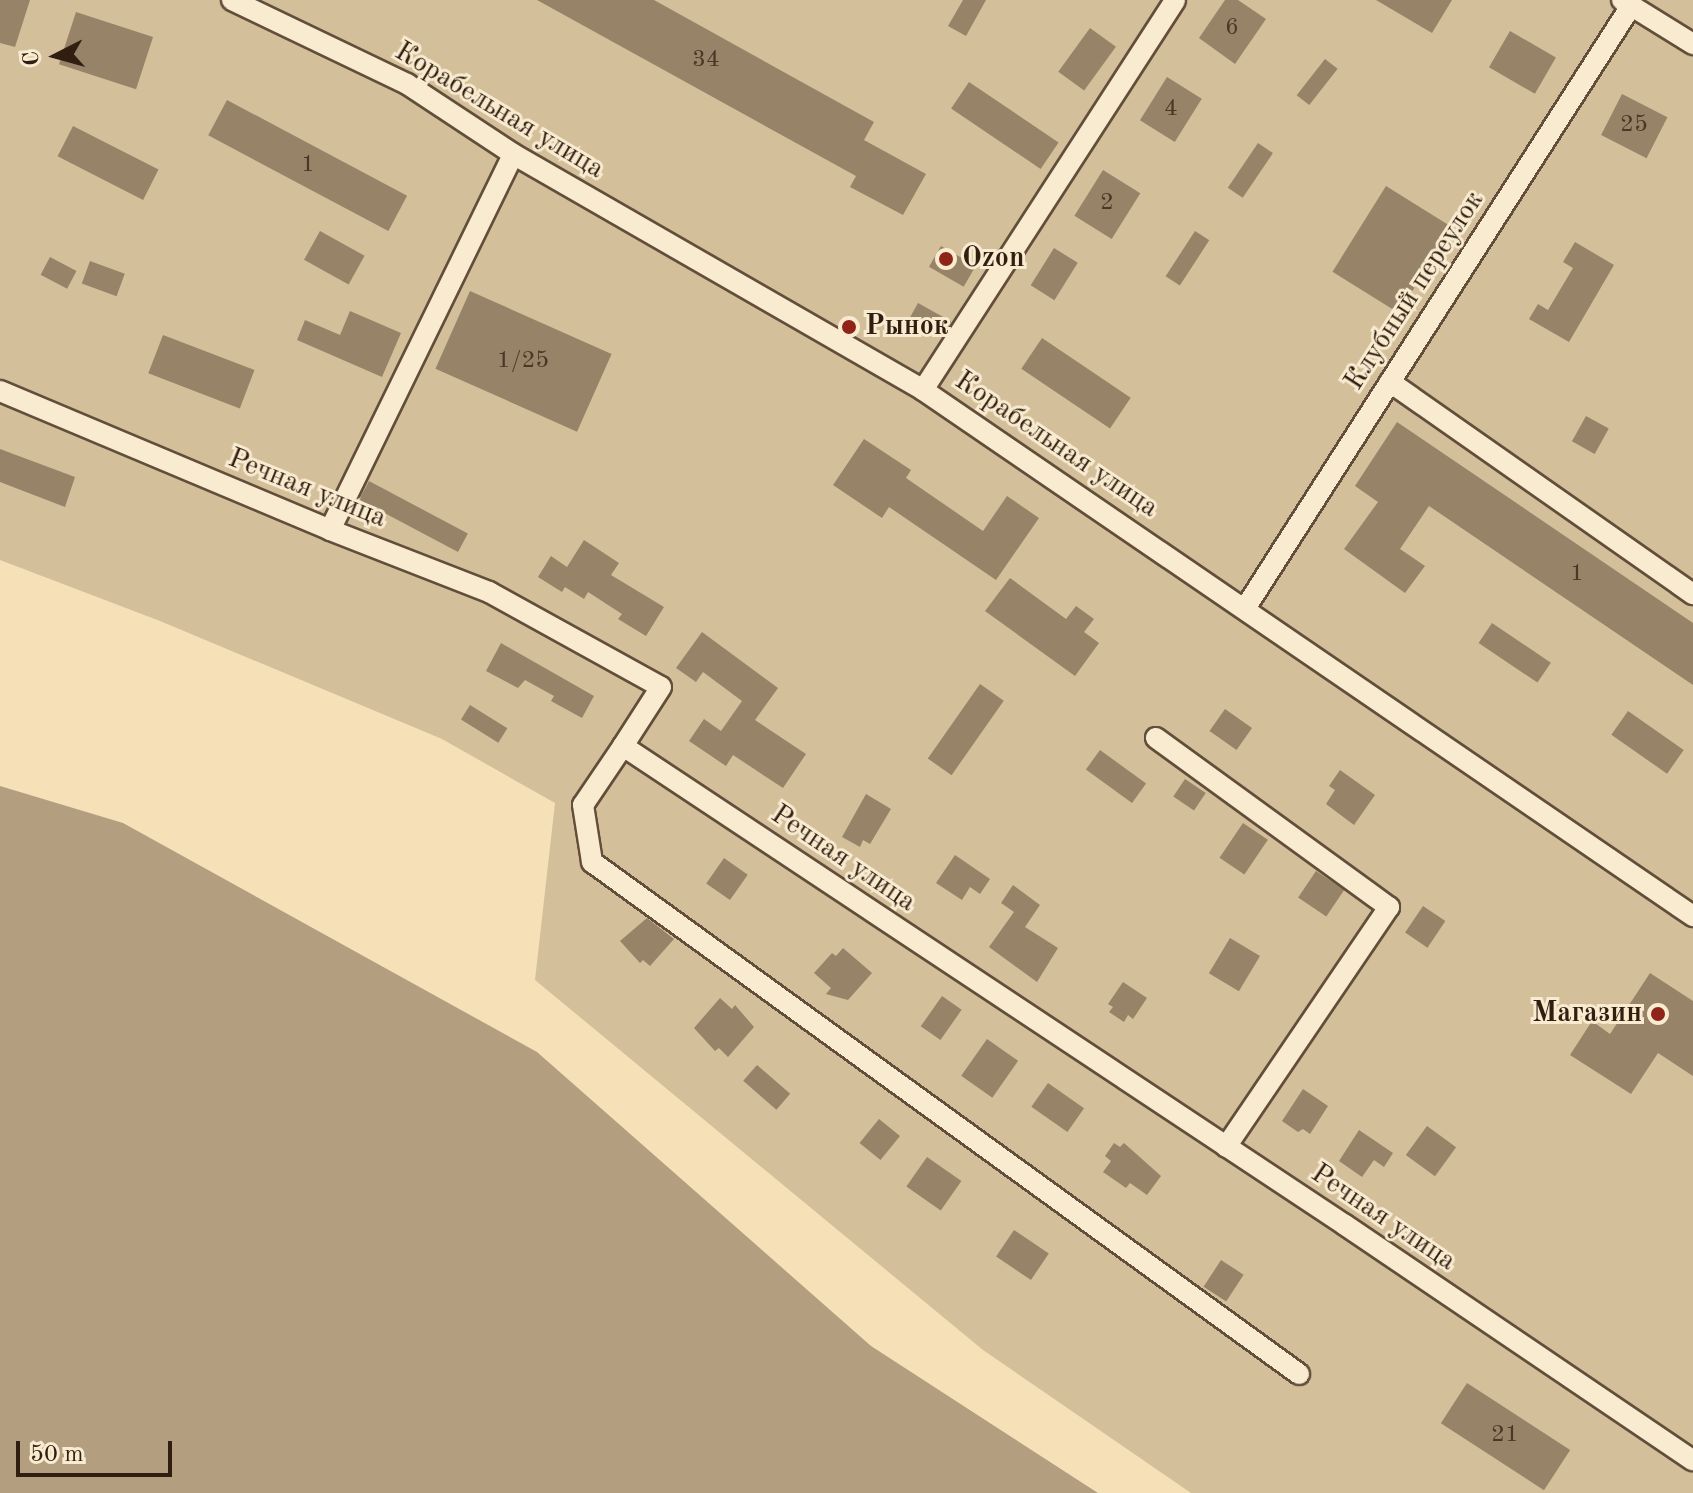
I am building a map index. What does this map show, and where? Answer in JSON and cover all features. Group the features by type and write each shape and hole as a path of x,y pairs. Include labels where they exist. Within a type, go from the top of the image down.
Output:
{"street":[{"name":"Корабельная улица","path":"232,0 407,84 513,154 923,390 1246,607 1693,916"},
{"path":"923,390 1175,0"},
{"path":"1626,3 1693,44"},
{"name":"Клубный переулок","path":"1246,607 1626,3"},
{"path":"330,530 513,154"},
{"path":"1390,382 1693,594"},
{"name":"Речная улица","path":"0,391 330,530 489,592 661,687 623,746 1693,1461"},
{"path":"1156,738 1389,907 1226,1147"},
{"path":"623,746 583,805 592,862 1299,1374"}],"shaded area":[{"path":"0,0 1693,0 1693,1493 1191,1493 983,1350 535,980 555,803 442,739 160,621 0,560"},
{"path":"0,786 123,823 537,1052 871,1346 1098,1493 0,1493"}],"building":[{"path":"0,0 30,0 15,47 0,43"},
{"path":"537,0 654,0 874,122 864,140 926,174 903,215 850,187 856,176"},
{"path":"963,0 986,0 966,36 948,26"},
{"path":"1225,0 1238,0 1266,19 1235,64 1199,38"},
{"path":"1376,0 1452,0 1432,33"},
{"path":"76,12 153,37 136,89 59,64"},
{"path":"1090,28 1116,47 1084,90 1058,72"},
{"path":"1510,31 1556,58 1535,94 1489,67"},
{"path":"1325,59 1338,69 1309,105 1297,95"},
{"path":"1167,77 1202,99 1175,142 1140,120"},
{"path":"969,82 1059,142 1041,169 951,109"},
{"path":"1622,94 1667,117 1647,158 1601,135"},
{"path":"227,100 407,196 388,231 208,135"},
{"path":"73,126 159,170 143,200 58,156"},
{"path":"1258,143 1273,153 1243,198 1228,188"},
{"path":"1103,170 1140,193 1112,239 1074,216"},
{"path":"1386,186 1452,227 1399,313 1332,272"},
{"path":"320,231 365,256 349,285 304,260"},
{"path":"1195,231 1209,240 1180,286 1166,276"},
{"path":"1575,242 1614,265 1569,342 1529,319 1538,304 1548,310 1573,268 1563,262"},
{"path":"941,246 976,266 964,287 929,267"},
{"path":"1054,248 1078,263 1054,300 1031,285"},
{"path":"50,257 76,271 67,289 41,275"},
{"path":"90,261 125,274 117,296 82,284"},
{"path":"470,291 612,354 577,432 435,369"},
{"path":"918,303 951,321 943,337 909,319"},
{"path":"350,311 401,333 382,377 297,340 305,320 340,335"},
{"path":"163,335 254,370 240,408 148,373"},
{"path":"1042,338 1131,398 1110,429 1021,369"},
{"path":"1586,416 1609,429 1595,454 1572,441"},
{"path":"1397,422 1693,623 1693,685 1429,506 1400,549 1425,566 1405,593 1344,549 1378,502 1355,486"},
{"path":"864,439 911,470 906,478 983,531 1007,496 1039,518 996,580 889,507 882,518 833,485"},
{"path":"0,449 75,477 65,507 0,482"},
{"path":"369,481 468,534 458,552 359,500"},
{"path":"584,540 619,563 611,575 664,607 646,636 618,619 622,614 588,592 584,599 565,587 562,592 538,577 551,556 567,567"},
{"path":"1010,578 1066,619 1076,606 1094,619 1084,632 1099,643 1075,676 985,611"},
{"path":"1492,623 1551,663 1537,683 1479,643"},
{"path":"702,632 778,688 755,720 806,754 783,788 733,755 726,766 689,741 704,719 721,731 742,701 703,672 696,682 676,668"},
{"path":"501,643 594,696 582,718 551,701 554,696 525,680 518,688 486,671"},
{"path":"980,684 1004,701 952,775 928,759"},
{"path":"470,705 507,728 498,743 461,719"},
{"path":"1225,709 1252,728 1237,750 1210,731"},
{"path":"1628,711 1684,750 1667,774 1611,735"},
{"path":"1100,750 1146,784 1132,803 1086,769"},
{"path":"1340,770 1375,795 1354,825 1326,804 1335,790 1329,786"},
{"path":"1185,779 1206,793 1194,810 1173,796"},
{"path":"866,794 891,809 870,844 863,840 860,847 842,837"},
{"path":"1243,823 1268,840 1244,875 1220,858"},
{"path":"955,855 990,879 980,894 970,887 962,900 936,883"},
{"path":"724,858 748,875 730,900 706,883"},
{"path":"1316,871 1344,890 1326,917 1298,898"},
{"path":"1013,885 1040,905 1025,927 1058,948 1037,982 989,947 1014,912 1001,903"},
{"path":"1423,906 1445,921 1427,948 1405,933"},
{"path":"647,918 674,939 650,966 643,960 640,963 620,941"},
{"path":"1230,938 1260,956 1239,991 1209,973"},
{"path":"843,948 872,973 848,1000 826,994 831,988 814,973 832,953 836,956"},
{"path":"1650,973 1693,1001 1693,1076 1658,1053 1631,1094 1570,1055 1592,1021 1610,1034"},
{"path":"1123,982 1147,998 1133,1019 1128,1015 1124,1022 1109,1012 1113,1007 1108,1004"},
{"path":"942,996 962,1010 940,1040 921,1026"},
{"path":"720,998 732,1009 735,1005 754,1027 728,1057 719,1048 715,1051 694,1028"},
{"path":"987,1039 1018,1061 992,1098 961,1076"},
{"path":"757,1065 790,1094 776,1110 743,1081"},
{"path":"1048,1083 1084,1108 1067,1132 1031,1107"},
{"path":"1303,1089 1328,1106 1310,1134 1303,1129 1298,1132 1282,1121"},
{"path":"879,1119 900,1136 880,1160 859,1143"},
{"path":"1427,1126 1456,1147 1435,1176 1406,1155"},
{"path":"1359,1130 1393,1153 1384,1167 1374,1160 1362,1177 1339,1161"},
{"path":"1114,1143 1120,1147 1124,1143 1161,1176 1147,1195 1130,1183 1126,1188 1103,1172 1111,1161 1105,1156"},
{"path":"927,1157 961,1181 941,1211 906,1186"},
{"path":"1014,1230 1049,1253 1031,1280 996,1257"},
{"path":"1221,1260 1244,1275 1226,1302 1204,1287"},
{"path":"1467,1383 1570,1450 1544,1490 1441,1423"}],"place":[{"name":"Ozon","path":"946,259"},
{"name":"Рынок","path":"849,327"},
{"name":"Магазин","path":"1658,1014"}]}
